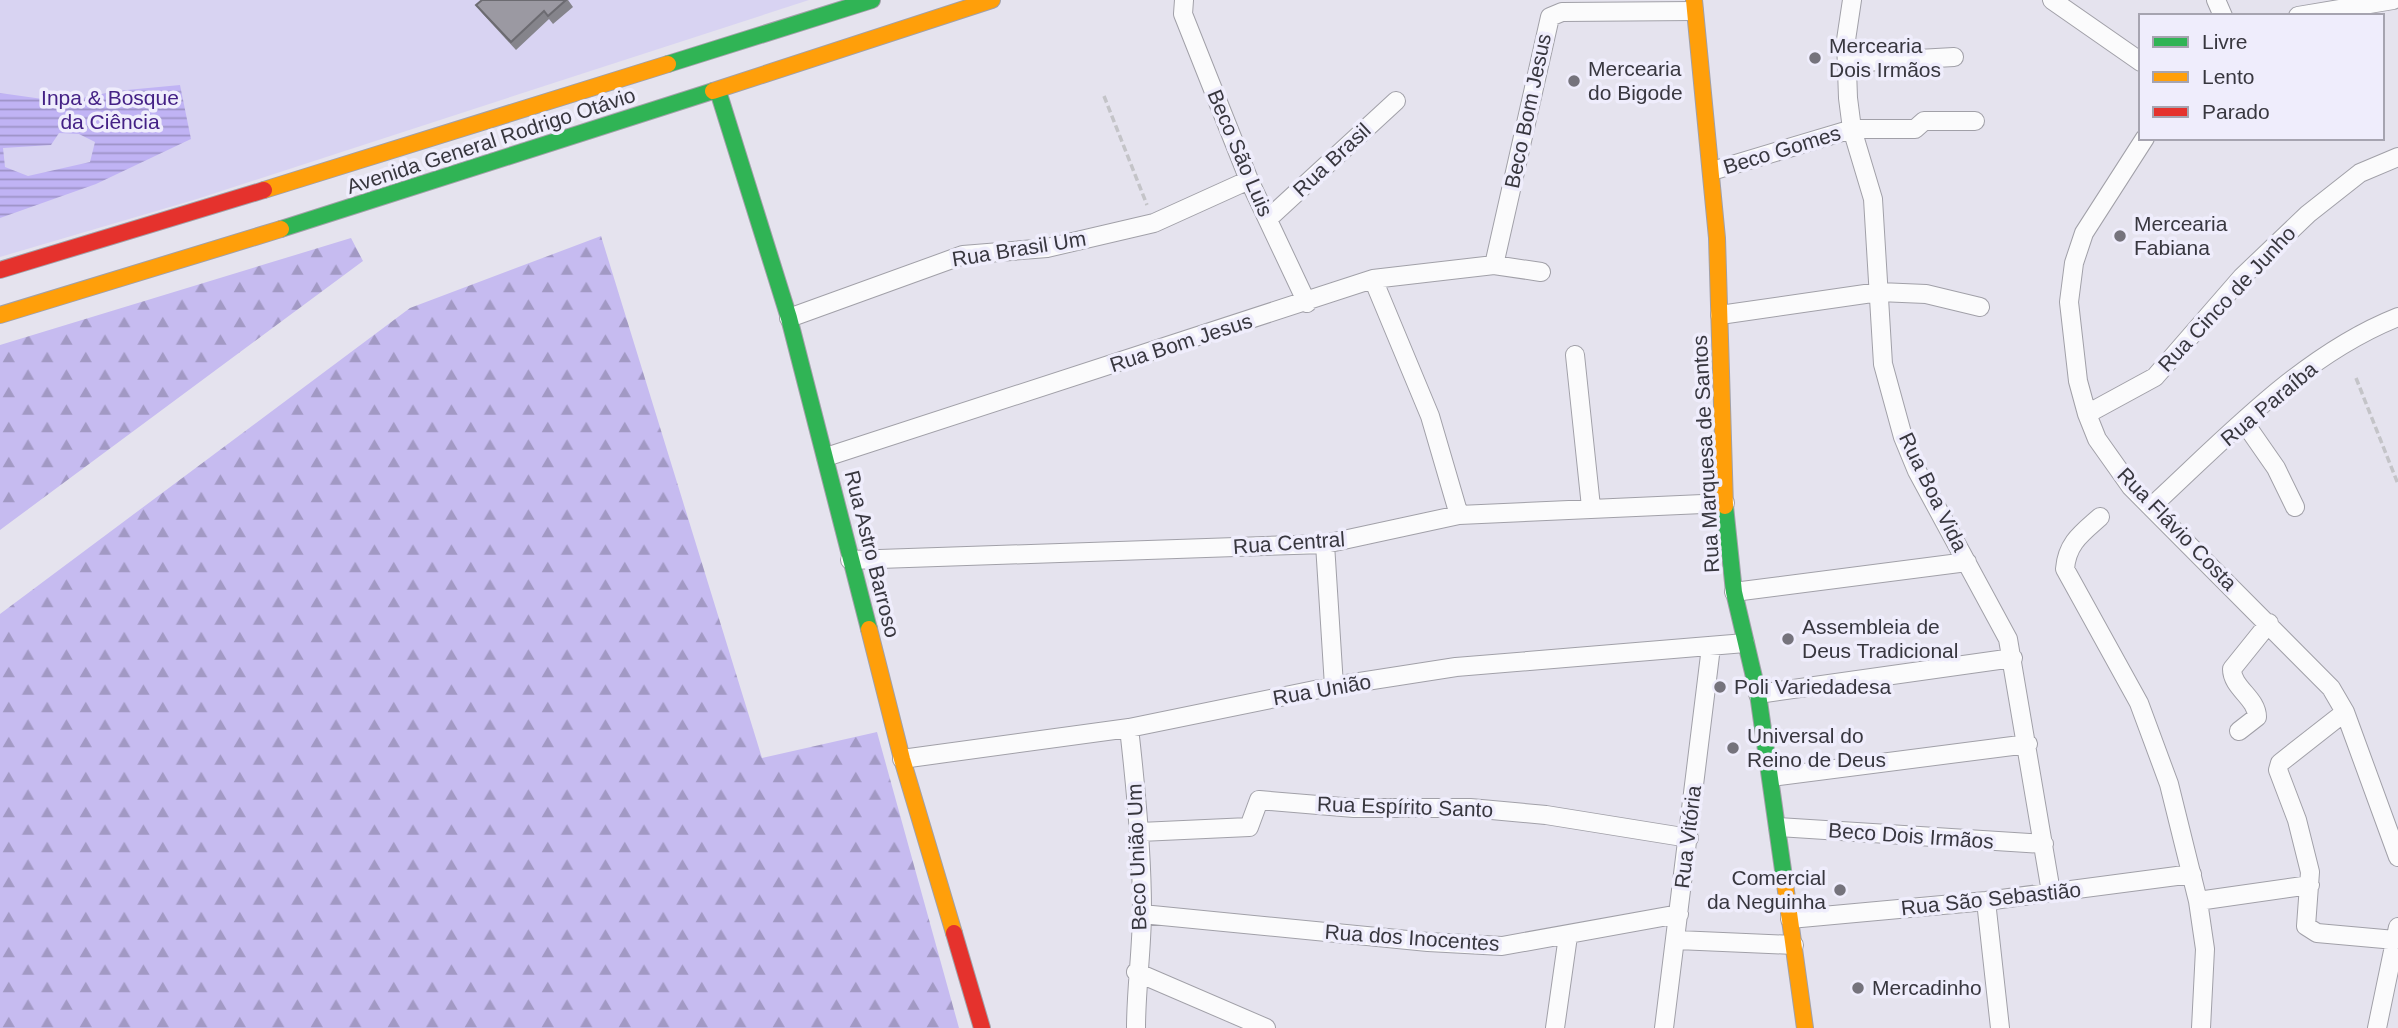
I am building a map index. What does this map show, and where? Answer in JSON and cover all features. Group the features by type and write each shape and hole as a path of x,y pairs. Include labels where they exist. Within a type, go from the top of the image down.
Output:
{"street":[{"name":"Avenida General Rodrigo Otávio","path":"0,270 154,226 872,0"},
{"name":"Avenida General Rodrigo Otávio","path":"0,315 719,91 992,0"},
{"name":"Beco São Luis","path":"1184,0 1183,14 1249,180 1307,303"},
{"name":"Rua Boa Vida","path":"1852,0 1846,63 1852,129 1873,199 1883,364 1903,437 1934,504 2001,625 2013,658 2051,892"},
{"path":"2052,0 2139,61"},
{"path":"2310,14 2393,0"},
{"name":"Rua Marquesa de Santos","path":"1694,6 1712,171 1720,315 1725,503 1734,592 1758,694 1772,777 1805,1028"},
{"name":"Beco Bom Jesus","path":"1494,265 1550,17 1562,12 1694,6"},
{"path":"1846,63 1954,57"},
{"name":"Rua Astro Barroso","path":"719,91 789,318 902,759 982,1028"},
{"name":"Rua Brasil","path":"1268,219 1395,101"},
{"name":"Beco Gomes","path":"1712,171 1852,129 1915,129 1924,121 1975,121"},
{"name":"Rua Flávio Costa","path":"2145,140 2084,233 2074,262 2069,302 2078,381 2087,414 2097,439 2114,464 2151,507 2313,667 2345,712 2398,857"},
{"name":"Rua Cinco de Junho","path":"2087,414 2155,377 2242,277 2331,193 2360,173 2398,157"},
{"name":"Rua Brasil Um","path":"789,318 963,255 1048,248 1154,223 1249,180"},
{"name":"Rua Bom Jesus","path":"826,457 1307,303 1373,279 1494,265 1541,272"},
{"path":"1373,279 1430,416 1459,515"},
{"path":"1720,315 1879,292 1926,294 1980,307"},
{"name":"Rua Paraíba","path":"2151,507 2244,422 2345,343 2398,317"},
{"path":"1575,355 1591,507"},
{"path":"2244,422 2276,468 2295,508"},
{"name":"Rua Central","path":"850,560 1325,544 1459,515 1725,503"},
{"path":"2101,517 2072,542 2066,555 2065,569 2139,703 2169,784 2198,901 2206,981 2202,1028"},
{"path":"1325,544 1334,686"},
{"path":"1734,592 1967,562"},
{"path":"2239,731 2258,714 2232,676 2232,669 2269,623"},
{"name":"Rua União","path":"902,759 1129,728 1334,686 1456,667 1745,643"},
{"name":"Rua Vitória","path":"1664,1028 1677,940 1711,647"},
{"path":"1758,694 2013,658"},
{"path":"2345,712 2280,763 2279,777 2297,820 2310,885 2306,926 2311,930 2396,933 2377,1028"},
{"name":"Beco União Um","path":"1129,728 1140,832 1142,914 1136,972 1136,1028"},
{"path":"1772,777 2028,744"},
{"name":"Rua Espírito Santo","path":"1140,832 1249,827 1259,800 1354,808 1470,808 1546,815 1689,838"},
{"name":"Beco Dois Irmãos","path":"1777,827 2044,844"},
{"name":"Rua São Sebastião","path":"1790,919 1986,901 2192,874"},
{"path":"2198,901 2310,885"},
{"path":"1986,901 2000,1028"},
{"name":"Rua dos Inocentes","path":"1142,914 1428,942 1502,946 1679,914"},
{"path":"1555,1028 1568,936"},
{"path":"1677,940 1794,945"},
{"path":"1136,972 1266,1028"}],"path":[{"path":"1104,96 1154,223"},
{"path":"2356,378 2398,484"}],"green space":[{"name":"Inpa & Bosque da Ciência","path":"0,0 809,0 197,199 0,257"},
{"path":"601,236 762,758 877,732 959,1028 0,1028 0,614 410,308"},
{"path":"351,238 363,261 0,530 0,345"}],"shaded area":[{"path":"180,85 191,139 96,184 0,218 0,93 64,102 116,91","holes":["59,133 79,134 95,142 90,162 28,176 5,167 3,148 51,145"]}],"building":[{"path":"482,0 566,0 548,16 544,11 511,42 476,5"}],"traffic: fast":[{"path":"668,64 872,0"},
{"path":"281,229 713,91"},
{"path":"718,91 789,318 869,629"},
{"path":"1725,506 1734,592 1758,694 1785,884"}],"traffic: slow":[{"path":"713,91 992,0"},
{"path":"1694,0 1717,238 1725,506"},
{"path":"264,190 668,64"},
{"path":"0,315 281,229"},
{"path":"869,629 902,759 954,933"},
{"path":"1785,884 1805,1028"}],"traffic: jam":[{"path":"0,270 264,190"},
{"path":"954,933 982,1028"}],"place":[{"name":"Mercearia Dois Irmãos","path":"1815,58"},
{"name":"Mercearia do Bigode","path":"1574,81"},
{"name":"Mercearia Fabiana","path":"2120,236"},
{"name":"Assembleia de Deus Tradicional","path":"1788,639"},
{"name":"Poli Variedadesa","path":"1720,687"},
{"name":"Universal do Reino de Deus","path":"1733,748"},
{"name":"Comercial da Neguinha","path":"1840,890"},
{"name":"Mercadinho","path":"1858,988"}]}
